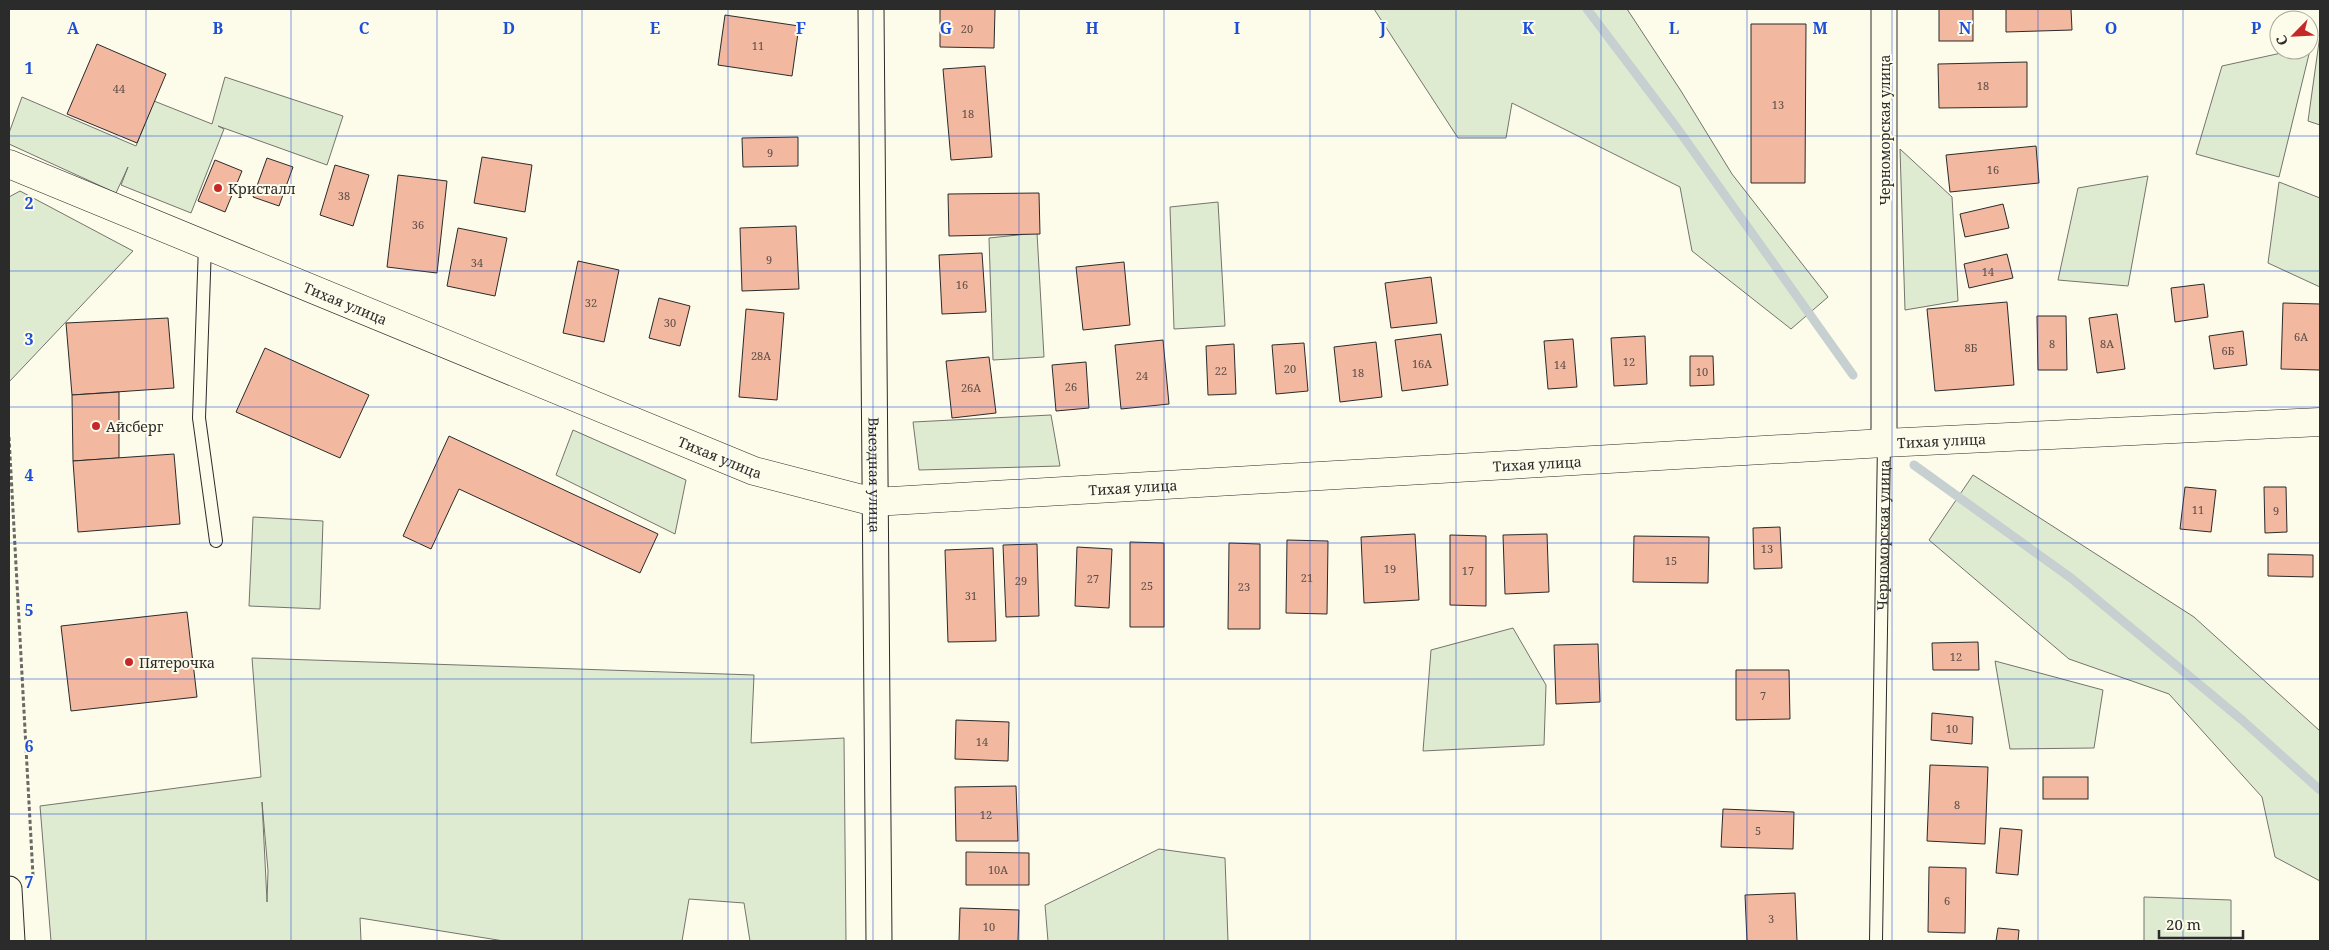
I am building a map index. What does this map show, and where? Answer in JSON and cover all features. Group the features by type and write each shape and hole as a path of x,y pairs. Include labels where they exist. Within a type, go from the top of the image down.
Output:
{"main road":[{"name":"Тихая улица","path":"9,164 754,471 874,502 1884,443 2320,422"}],"street":[{"name":"Выездная улица","path":"871,9 879,941"},
{"name":"Черноморская улица","path":"1884,9 1884,443"},
{"path":"9,889 12,941"}],"lane":[{"path":"205,245 199,418 216,541"},
{"name":"Черноморская улица","path":"1876,941 1884,443"}],"path":[{"path":"9,437 33,882"}],"green space":[{"path":"1374,9 1627,9 1681,91 1732,174 1828,297 1791,329 1692,251 1680,187 1512,103 1506,138 1458,138"},
{"path":"2320,35 2320,125 2308,121 2317,60 2319,60"},
{"path":"2269,56 2269,60 2308,60 2279,177 2196,154 2222,66"},
{"path":"225,77 343,116 327,165 218,126 224,129 191,213 121,185 128,167 116,193 9,144 9,133 22,97 136,146 154,101 212,124"},
{"path":"1900,149 1952,197 1958,301 1905,310"},
{"path":"2148,176 2128,286 2058,280 2078,188"},
{"path":"2279,182 2320,198 2320,287 2268,263"},
{"path":"20,191 133,251 9,382 9,197"},
{"path":"1218,202 1225,326 1174,329 1170,207"},
{"path":"1037,233 1044,357 993,360 989,238"},
{"path":"1051,415 1060,466 919,470 913,422"},
{"path":"573,430 686,480 675,534 556,475"},
{"path":"1973,475 2194,617 2320,731 2320,881 2275,857 2262,797 2169,694 2069,659 1929,540"},
{"path":"253,517 323,521 320,609 249,606"},
{"path":"1513,628 1546,685 1544,745 1423,751 1431,650"},
{"path":"252,658 754,675 751,743 844,738 846,941 750,941 744,903 689,899 682,941 504,941 360,918 361,941 51,941 40,806 261,777","holes":["262,802 268,871 267,902"]},
{"path":"1995,661 2103,690 2094,748 2010,749"},
{"path":"1159,849 1225,858 1228,941 1048,941 1045,905"},
{"path":"2144,897 2231,900 2231,941 2144,941"}],"building":[{"path":"940,9 995,9 994,48 940,47"},
{"path":"1939,9 1973,9 1973,41 1939,41"},
{"path":"2006,9 2071,9 2072,30 2006,32"},
{"path":"725,15 799,26 792,76 718,65"},
{"path":"1751,24 1806,24 1805,183 1751,183"},
{"path":"97,44 166,74 137,143 67,114"},
{"path":"2027,62 2027,107 1939,108 1938,64"},
{"path":"985,66 992,157 951,160 943,69"},
{"path":"798,137 798,166 743,167 742,138"},
{"path":"2036,146 2039,183 1950,192 1946,155"},
{"path":"482,157 532,165 525,212 474,203"},
{"path":"267,158 293,167 279,206 253,197"},
{"path":"215,160 242,171 225,212 198,201"},
{"path":"335,165 369,175 353,226 320,215"},
{"path":"398,175 447,181 437,273 387,267"},
{"path":"1039,193 1040,234 949,236 948,194"},
{"path":"2003,204 2009,228 1965,237 1960,214"},
{"path":"796,226 799,289 742,291 740,228"},
{"path":"458,228 507,238 495,296 447,286"},
{"path":"982,253 986,312 942,314 939,255"},
{"path":"2007,254 2013,278 1969,288 1964,264"},
{"path":"578,261 619,270 604,342 563,333"},
{"path":"1124,262 1130,325 1083,330 1076,267"},
{"path":"1431,277 1437,323 1391,328 1385,283"},
{"path":"2204,284 2208,317 2175,322 2171,288"},
{"path":"659,298 690,306 680,346 649,338"},
{"path":"2007,302 2014,385 1935,391 1927,309"},
{"path":"2283,303 2320,304 2320,370 2281,369"},
{"path":"746,309 784,313 777,400 739,397"},
{"path":"2117,314 2125,369 2097,373 2089,318"},
{"path":"2037,316 2066,316 2067,370 2038,370"},
{"path":"168,318 174,388 72,395 66,323"},
{"path":"2243,331 2247,365 2214,369 2209,336"},
{"path":"1441,334 1448,385 1402,391 1395,340"},
{"path":"1645,336 1647,384 1614,386 1611,338"},
{"path":"1573,339 1577,387 1548,389 1544,341"},
{"path":"1163,340 1169,404 1121,409 1115,345"},
{"path":"1376,342 1382,397 1340,402 1334,347"},
{"path":"1304,343 1308,391 1276,394 1272,345"},
{"path":"1234,344 1236,394 1208,395 1206,346"},
{"path":"265,348 369,395 340,458 236,412"},
{"path":"1690,356 1713,356 1714,385 1690,386"},
{"path":"989,357 996,413 952,418 946,361"},
{"path":"1086,362 1089,408 1056,411 1052,365"},
{"name":"Айсберг","path":"119,392 119,458 73,461 72,395"},
{"path":"449,436 658,534 640,573 459,489 431,549 403,536"},
{"path":"174,454 180,524 78,532 73,461"},
{"path":"2185,487 2216,490 2211,532 2180,529"},
{"path":"2264,487 2286,487 2287,532 2265,533"},
{"path":"1780,527 1782,568 1754,569 1753,528"},
{"path":"1415,534 1419,600 1364,603 1361,537"},
{"path":"1547,534 1549,592 1505,594 1503,535"},
{"path":"1450,535 1486,536 1486,606 1450,605"},
{"path":"1634,536 1709,537 1708,583 1633,582"},
{"path":"1287,540 1328,541 1327,614 1286,613"},
{"path":"1130,542 1164,543 1164,627 1130,627"},
{"path":"1229,543 1260,544 1260,629 1228,629"},
{"path":"1037,544 1039,616 1006,617 1003,545"},
{"path":"1077,547 1112,549 1109,608 1075,606"},
{"path":"993,548 996,641 948,642 945,550"},
{"path":"2268,554 2313,555 2313,577 2268,576"},
{"name":"Пятерочка","path":"187,612 197,697 71,711 61,626"},
{"path":"1978,642 1979,670 1933,670 1932,643"},
{"path":"1598,644 1600,702 1556,704 1554,645"},
{"path":"1736,670 1789,670 1790,719 1736,720"},
{"path":"1932,713 1973,717 1972,744 1931,740"},
{"path":"956,720 1009,722 1008,761 955,759"},
{"path":"1930,765 1988,767 1985,844 1927,841"},
{"path":"2043,777 2088,777 2088,799 2043,799"},
{"path":"1016,786 1018,841 956,841 955,787"},
{"path":"1723,809 1794,812 1793,849 1721,847"},
{"path":"2000,828 2022,830 2018,875 1996,873"},
{"path":"966,852 1029,853 1029,885 966,885"},
{"path":"1929,867 1966,868 1965,933 1928,932"},
{"path":"1795,893 1797,941 1747,941 1745,895"},
{"path":"960,908 1019,910 1018,941 959,941"},
{"path":"1998,928 2019,930 2018,941 1996,941"}],"waterway":[{"path":"1587,9 1677,128 1853,375"},
{"path":"1914,465 2071,578 2242,720 2320,790"}],"place":[{"name":"Кристалл","path":"218,188"},
{"name":"Айсберг","path":"96,426"},
{"name":"Пятерочка","path":"129,662"}]}
